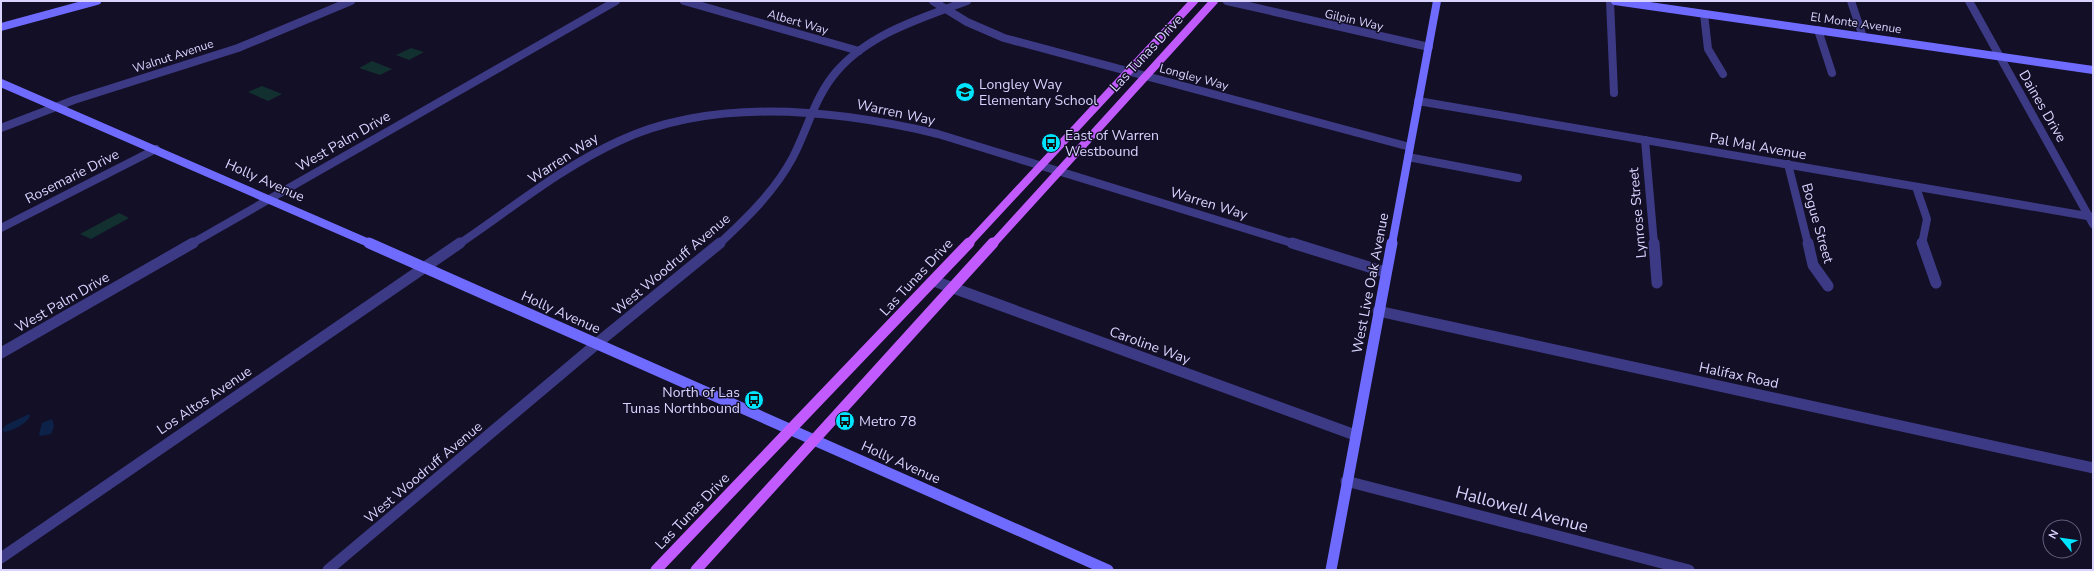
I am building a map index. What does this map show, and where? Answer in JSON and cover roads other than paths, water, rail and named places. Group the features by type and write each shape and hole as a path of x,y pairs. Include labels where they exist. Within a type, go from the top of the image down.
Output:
{"main road":[{"name":"Las Tunas Drive","path":"656,570 789,429 934,281 1194,1"},
{"name":"Las Tunas Drive","path":"696,570 1214,1"}],"street":[{"path":"1,27 97,1"},
{"name":"Walnut Avenue","path":"1,128 53,106 200,61 283,31 350,1"},
{"name":"West Palm Drive","path":"1,353 616,1"},
{"name":"Albert Way","path":"684,1 859,51"},
{"name":"Longley Way","path":"933,1 944,10 982,30 1004,38 1144,77 1410,147"},
{"name":"West Woodruff Avenue","path":"328,570 708,254 755,210 773,188 794,156 828,82 837,71 859,51 894,29 967,1"},
{"name":"Gilpin Way","path":"1227,1 1416,46 1429,47"},
{"name":"West Live Oak Avenue","path":"1331,570 1346,481 1385,272 1394,237 1437,1"},
{"path":"1610,1 1614,93"},
{"name":"El Monte Avenue","path":"1615,1 2093,70"},
{"path":"1851,1 1864,37"},
{"name":"Daines Drive","path":"1969,1 1998,56 2028,104 2091,219"},
{"path":"1704,14 1708,49 1723,74"},
{"path":"1818,30 1832,73"},
{"name":"Holly Avenue","path":"1,83 156,148 597,345 1108,570"},
{"name":"Pal Mal Avenue","path":"1418,101 1788,164 2091,219"},
{"name":"Warren Way","path":"424,268 580,161 614,142 678,121 737,112 812,114 868,118 914,127 1385,272"},
{"name":"Lynrose Street","path":"1644,140 1657,283"},
{"name":"Rosemarie Drive","path":"1,228 156,148"},
{"path":"1408,157 1518,178"},
{"name":"Bogue Street","path":"1788,164 1813,265 1828,286"},
{"path":"1916,187 1928,219 1922,245 1936,283"},
{"name":"Los Altos Avenue","path":"1,558 424,268"},
{"name":"Caroline Way","path":"934,281 1355,435"},
{"name":"Halifax Road","path":"1378,311 2093,468"},
{"name":"Hallowell Avenue","path":"1346,481 1689,570"}],"water":[{"path":"29,414 30,416 26,422 12,430 5,432 2,430 6,425"},
{"path":"52,419 54,426 51,434 40,436 39,434 42,423"}],"place":[{"name":"Longley Way Elementary School","path":"965,92"},
{"name":"East of Warren Westbound","path":"1051,143"},
{"name":"North of Las Tunas Northbound","path":"754,400"},
{"name":"Metro 78","path":"845,421"}]}
